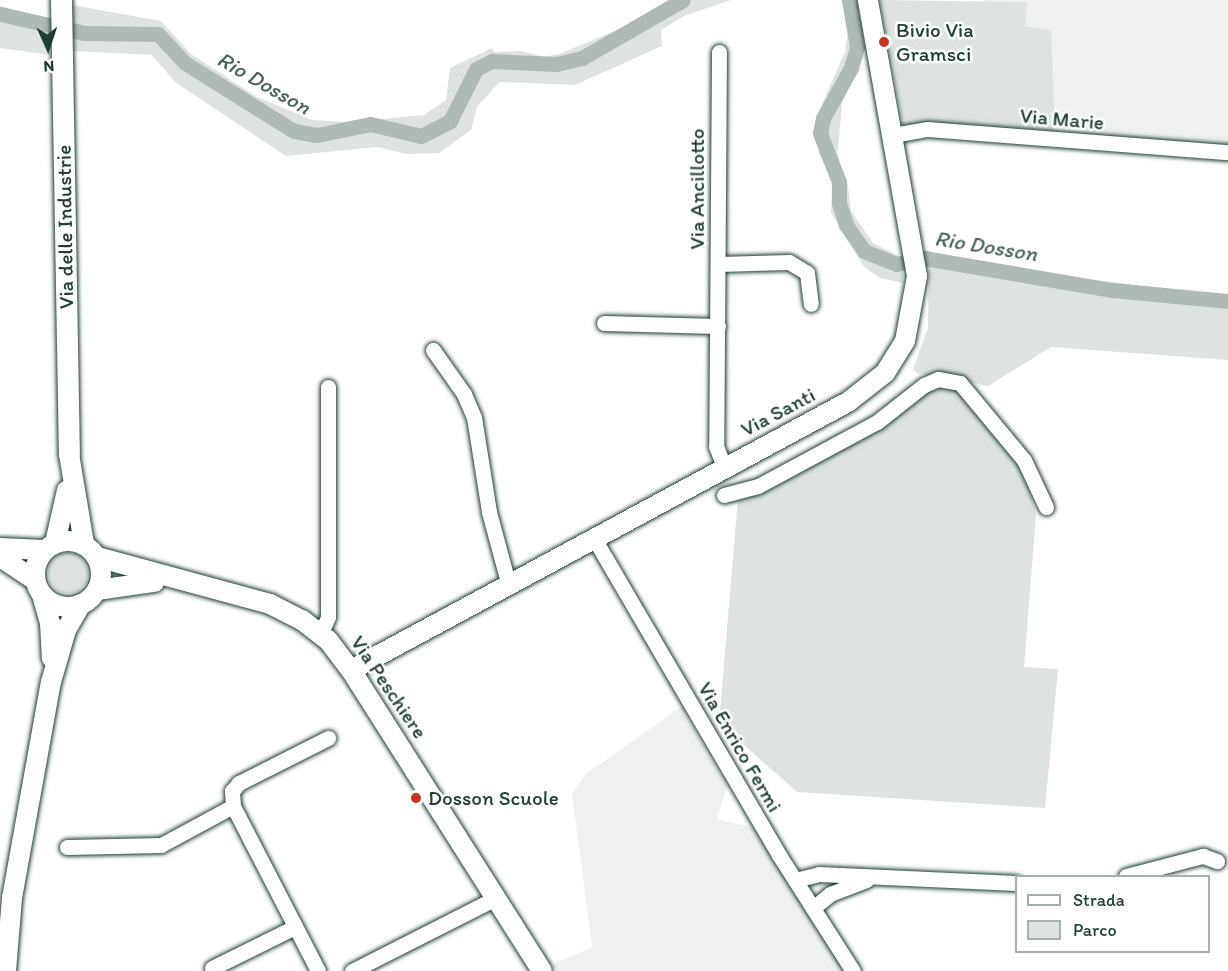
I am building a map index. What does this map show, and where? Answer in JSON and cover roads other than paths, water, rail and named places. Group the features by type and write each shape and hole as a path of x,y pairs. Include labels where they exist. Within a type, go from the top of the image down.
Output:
{"main road":[{"name":"Via delle Industrie","path":"61,7 69,454"}],"street":[{"name":"Via Santi","path":"351,670 848,402 885,374 905,341 917,276 868,0"},
{"name":"Via Ancillotto","path":"719,52 716,446 724,467"},
{"name":"Via Marie","path":"893,135 927,129 1228,152"},
{"path":"718,264 789,262 807,273 811,304"},
{"path":"604,323 718,326"},
{"path":"434,350 464,394 474,417 489,512 509,586"},
{"path":"724,495 758,486 877,422 924,385 938,380 960,383 1024,460 1046,507"},
{"path":"320,635 328,617 328,387"},
{"name":"Via delle Industrie","path":"49,546 64,515 69,454"},
{"name":"Via delle Industrie","path":"69,454 90,551"},
{"name":"Via Enrico Fermi","path":"595,540 779,855 853,971"},
{"path":"49,546 34,569 50,623 51,681"},
{"path":"0,548 49,546 90,551 101,579 97,590 81,604 66,630 51,681 18,864 6,971"},
{"name":"Via Peschiere","path":"90,551 193,586 270,604 320,635 351,670 542,971"},
{"path":"0,557 60,606 81,604"},
{"path":"97,590 147,581 193,586"},
{"path":"318,971 233,806 232,791 239,783 328,738"},
{"path":"67,847 161,845 233,806"},
{"path":"1130,875 1203,856 1217,861"},
{"path":"795,880 819,874 1015,883"},
{"path":"813,908 830,894 875,877"},
{"path":"352,971 496,898"},
{"path":"212,968 295,927"}],"waterway":[{"name":"Rio Dosson","path":"0,14 84,33 158,34 185,63 294,131 317,135 370,124 421,136 450,121 476,69 492,61 556,64 582,58 683,0"},
{"name":"Rio Dosson","path":"849,0 857,47 851,68 823,118 820,133 839,182 839,203 846,225 864,251 897,264 924,258 1112,290 1228,301"}],"place":[{"name":"Bivio Via Gramsci","path":"884,42"},
{"name":"Dosson Scuole","path":"416,798"}]}
